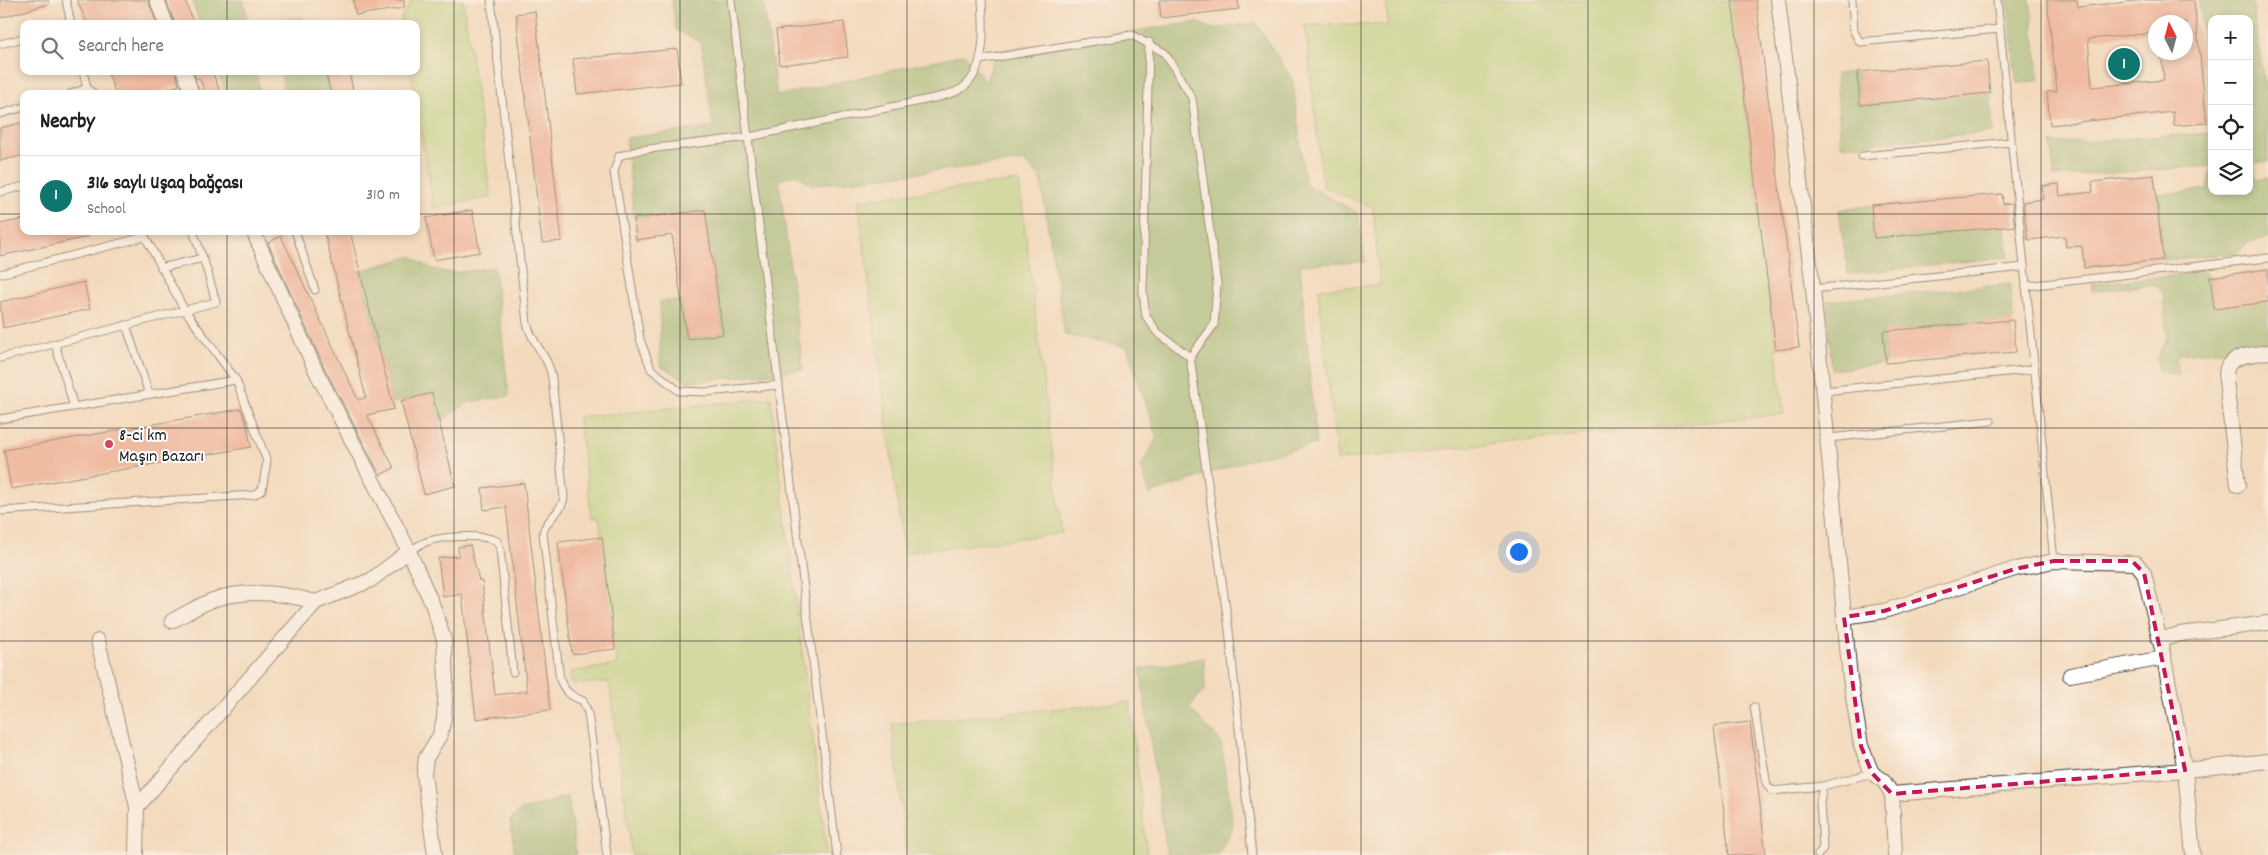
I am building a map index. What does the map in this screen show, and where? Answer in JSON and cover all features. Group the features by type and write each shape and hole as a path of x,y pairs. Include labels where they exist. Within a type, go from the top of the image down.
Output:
{"street":[{"path":"157,0 164,20"},
{"path":"1778,0 1814,289 1850,678 1861,746 1872,773 1883,780 1892,794 1896,855"},
{"path":"185,75 191,90"},
{"path":"255,235 316,371 409,551 433,606 444,640 446,681 444,719 440,736 426,758 424,774 435,855"},
{"path":"2238,485 2226,381 2227,368 2234,360 2251,354 2268,352"},
{"path":"137,807 316,602 371,580 409,551"},
{"path":"1844,617 1884,611 2015,569 2054,561 2136,563 2144,573 2164,658 2185,770 2193,855"},
{"path":"172,621 213,600 243,594 274,593 316,602"},
{"path":"2159,640 2180,634 2268,623"},
{"path":"98,641 137,807 136,855"},
{"path":"2070,675 2164,658"},
{"path":"1892,794 2185,770 2268,761"}],"lane":[{"path":"66,0 70,20"},
{"path":"491,0 527,322 534,342 550,366 552,378 564,498 562,508 545,525 543,533 560,680 564,690 570,696 583,701 588,713 607,855"},
{"path":"732,0 837,855"},
{"path":"780,385 707,392 679,391 651,369 640,339 614,172 619,156 640,150 749,137 939,97 961,90 980,60 985,33 982,0"},
{"path":"1852,0 1854,32 1860,42 2000,29"},
{"path":"1997,0 2054,561"},
{"path":"980,60 1132,35 1149,42 1165,52 1192,98 1215,274 1214,325 1190,357"},
{"path":"0,44 20,39"},
{"path":"1149,42 1143,292 1146,316 1157,332 1190,357 1229,630 1252,855"},
{"path":"84,75 87,88 89,90"},
{"path":"81,90 87,88"},
{"path":"0,114 20,108"},
{"path":"1862,156 2012,142"},
{"path":"0,192 20,187"},
{"path":"0,274 139,235"},
{"path":"0,511 254,495 262,490 267,461 236,380 184,310 144,235"},
{"path":"0,358 216,302 194,235"},
{"path":"297,235 315,290"},
{"path":"161,268 203,258"},
{"path":"2026,286 2268,258"},
{"path":"1814,289 2024,267"},
{"path":"126,325 149,394"},
{"path":"55,344 74,407"},
{"path":"1824,390 2034,369"},
{"path":"0,419 236,380"},
{"path":"1829,438 1991,421"},
{"path":"409,551 428,541 474,536 488,537 497,541 500,548 513,672"},
{"path":"1754,708 1766,785 1772,791 1823,786 1872,773"},
{"path":"1818,855 1824,848 1820,802 1823,786"}],"highlighted area":[{"path":"2054,561 2132,561 2144,573 2185,770 1892,794 1872,773 1861,746 1844,617 1884,611 2015,569"}],"green space":[{"path":"192,0 244,0 247,20 199,20"},
{"path":"413,0 463,0 491,197 434,208 420,129 420,90 413,90 411,75 420,75 420,20 401,20"},
{"path":"672,0 763,0 777,96 964,54 986,82 996,51 1197,22 1212,29 1256,23 1293,81 1305,184 1358,213 1365,262 1300,265 1316,444 1254,458 1150,494 1141,467 1157,437 1127,347 1065,335 1040,177 1023,161 812,185 796,174 779,180 803,370 690,382 660,366 660,301 681,301 687,339 723,334 706,210 634,219 626,138 713,127 701,42 676,30"},
{"path":"1386,0 1732,0 1784,414 1337,460 1318,289 1380,285 1373,207 1323,187 1305,25 1388,25"},
{"path":"2007,0 2030,0 2040,80 2017,84"},
{"path":"2199,0 2252,0 2268,109 2268,161 2254,163 2256,179 2268,178 2268,238 2246,244 2236,253 2163,260 2156,195 2207,189 2208,183 2208,195 2253,195 2253,15 2208,15 2208,70"},
{"path":"303,17 303,20 273,20"},
{"path":"1857,72 1860,105 1990,93 1993,132 1841,146 1836,74"},
{"path":"219,75 257,75 259,90 225,90"},
{"path":"282,75 326,75 330,90 283,90"},
{"path":"2208,133 2208,166 2054,177 2051,143"},
{"path":"1019,181 1062,533 904,553 858,200"},
{"path":"1871,205 2005,227 2009,257 1848,274 1839,210"},
{"path":"412,256 433,269 442,271 461,272 494,267 509,396 469,402 439,422 432,393 393,403 360,271"},
{"path":"2205,272 2210,277 2214,309 2268,302 2268,347 2179,354 2176,360 2179,375 2158,372 2157,358 2167,336 2163,293 2154,284 2092,291 2092,284"},
{"path":"2010,284 2013,320 1883,331 1886,363 1832,370 1827,301"},
{"path":"771,398 827,855 632,855 609,682 572,684 570,672 617,665 599,518 592,518 578,417"},
{"path":"1204,658 1205,689 1189,708 1221,742 1233,826 1218,855 1167,855 1140,669"},
{"path":"1130,702 1147,855 907,855 892,724"},
{"path":"568,796 576,855 515,855 510,820 520,811"}],"building":[{"path":"0,0 48,0 49,4 0,18"},
{"path":"77,0 148,0 156,20 85,20"},
{"path":"166,0 185,0 192,20 174,20"},
{"path":"353,0 404,0 404,8 356,15"},
{"path":"1159,0 1238,0 1239,9 1161,18"},
{"path":"1732,0 1756,0 1799,347 1776,350"},
{"path":"2047,0 2077,0 2078,7 2146,0 2194,0 2207,123 2174,126 2173,112 2050,125 2047,92 2057,91","holes":["2148,15 2193,15 2193,60 2162,60 2164,80 2092,87 2088,39 2148,34"]},
{"path":"535,11 562,241 542,243 516,14"},
{"path":"844,22 848,57 780,65 776,30"},
{"path":"677,49 681,83 577,94 573,59"},
{"path":"1987,61 1990,93 1860,105 1857,72"},
{"path":"109,75 176,75 179,85 163,90 114,90"},
{"path":"194,75 214,75 219,90 204,90 199,78 196,79"},
{"path":"326,75 350,75 353,90 330,90"},
{"path":"20,123 20,156 0,161 0,128"},
{"path":"2154,175 2163,260 2084,268 2082,246 2066,247 2065,236 2028,240 2023,202 2043,199 2042,186 2059,184 2060,196 2093,192 2092,182"},
{"path":"2002,194 2003,204 2012,203 2015,226 1874,238 1871,205"},
{"path":"472,210 480,252 434,260 426,218"},
{"path":"705,210 723,334 687,339 672,235 636,240 634,219"},
{"path":"20,220 20,235 88,235 88,237 0,256 0,224"},
{"path":"325,235 351,235 394,409 367,415 394,468 380,475 324,367 268,243 281,236 358,400 366,397"},
{"path":"2268,269 2268,302 2214,309 2210,277"},
{"path":"84,282 90,309 3,328 0,302"},
{"path":"2013,320 2016,352 1886,363 1883,331"},
{"path":"432,393 455,486 424,494 401,401"},
{"path":"241,409 247,425 251,447 11,489 4,450"},
{"path":"524,483 550,710 476,719 462,594 443,597 438,558 459,556 458,547 470,545 479,581 482,581 495,695 527,691 506,507 484,510 482,488"},
{"path":"602,537 615,649 572,654 558,542"},
{"path":"1750,722 1766,855 1729,855 1714,726"}],"place":[{"name":"316 saylı Uşaq bağçası","path":"2124,64"},
{"name":"8-ci km Maşın Bazarı","path":"109,444"}]}
